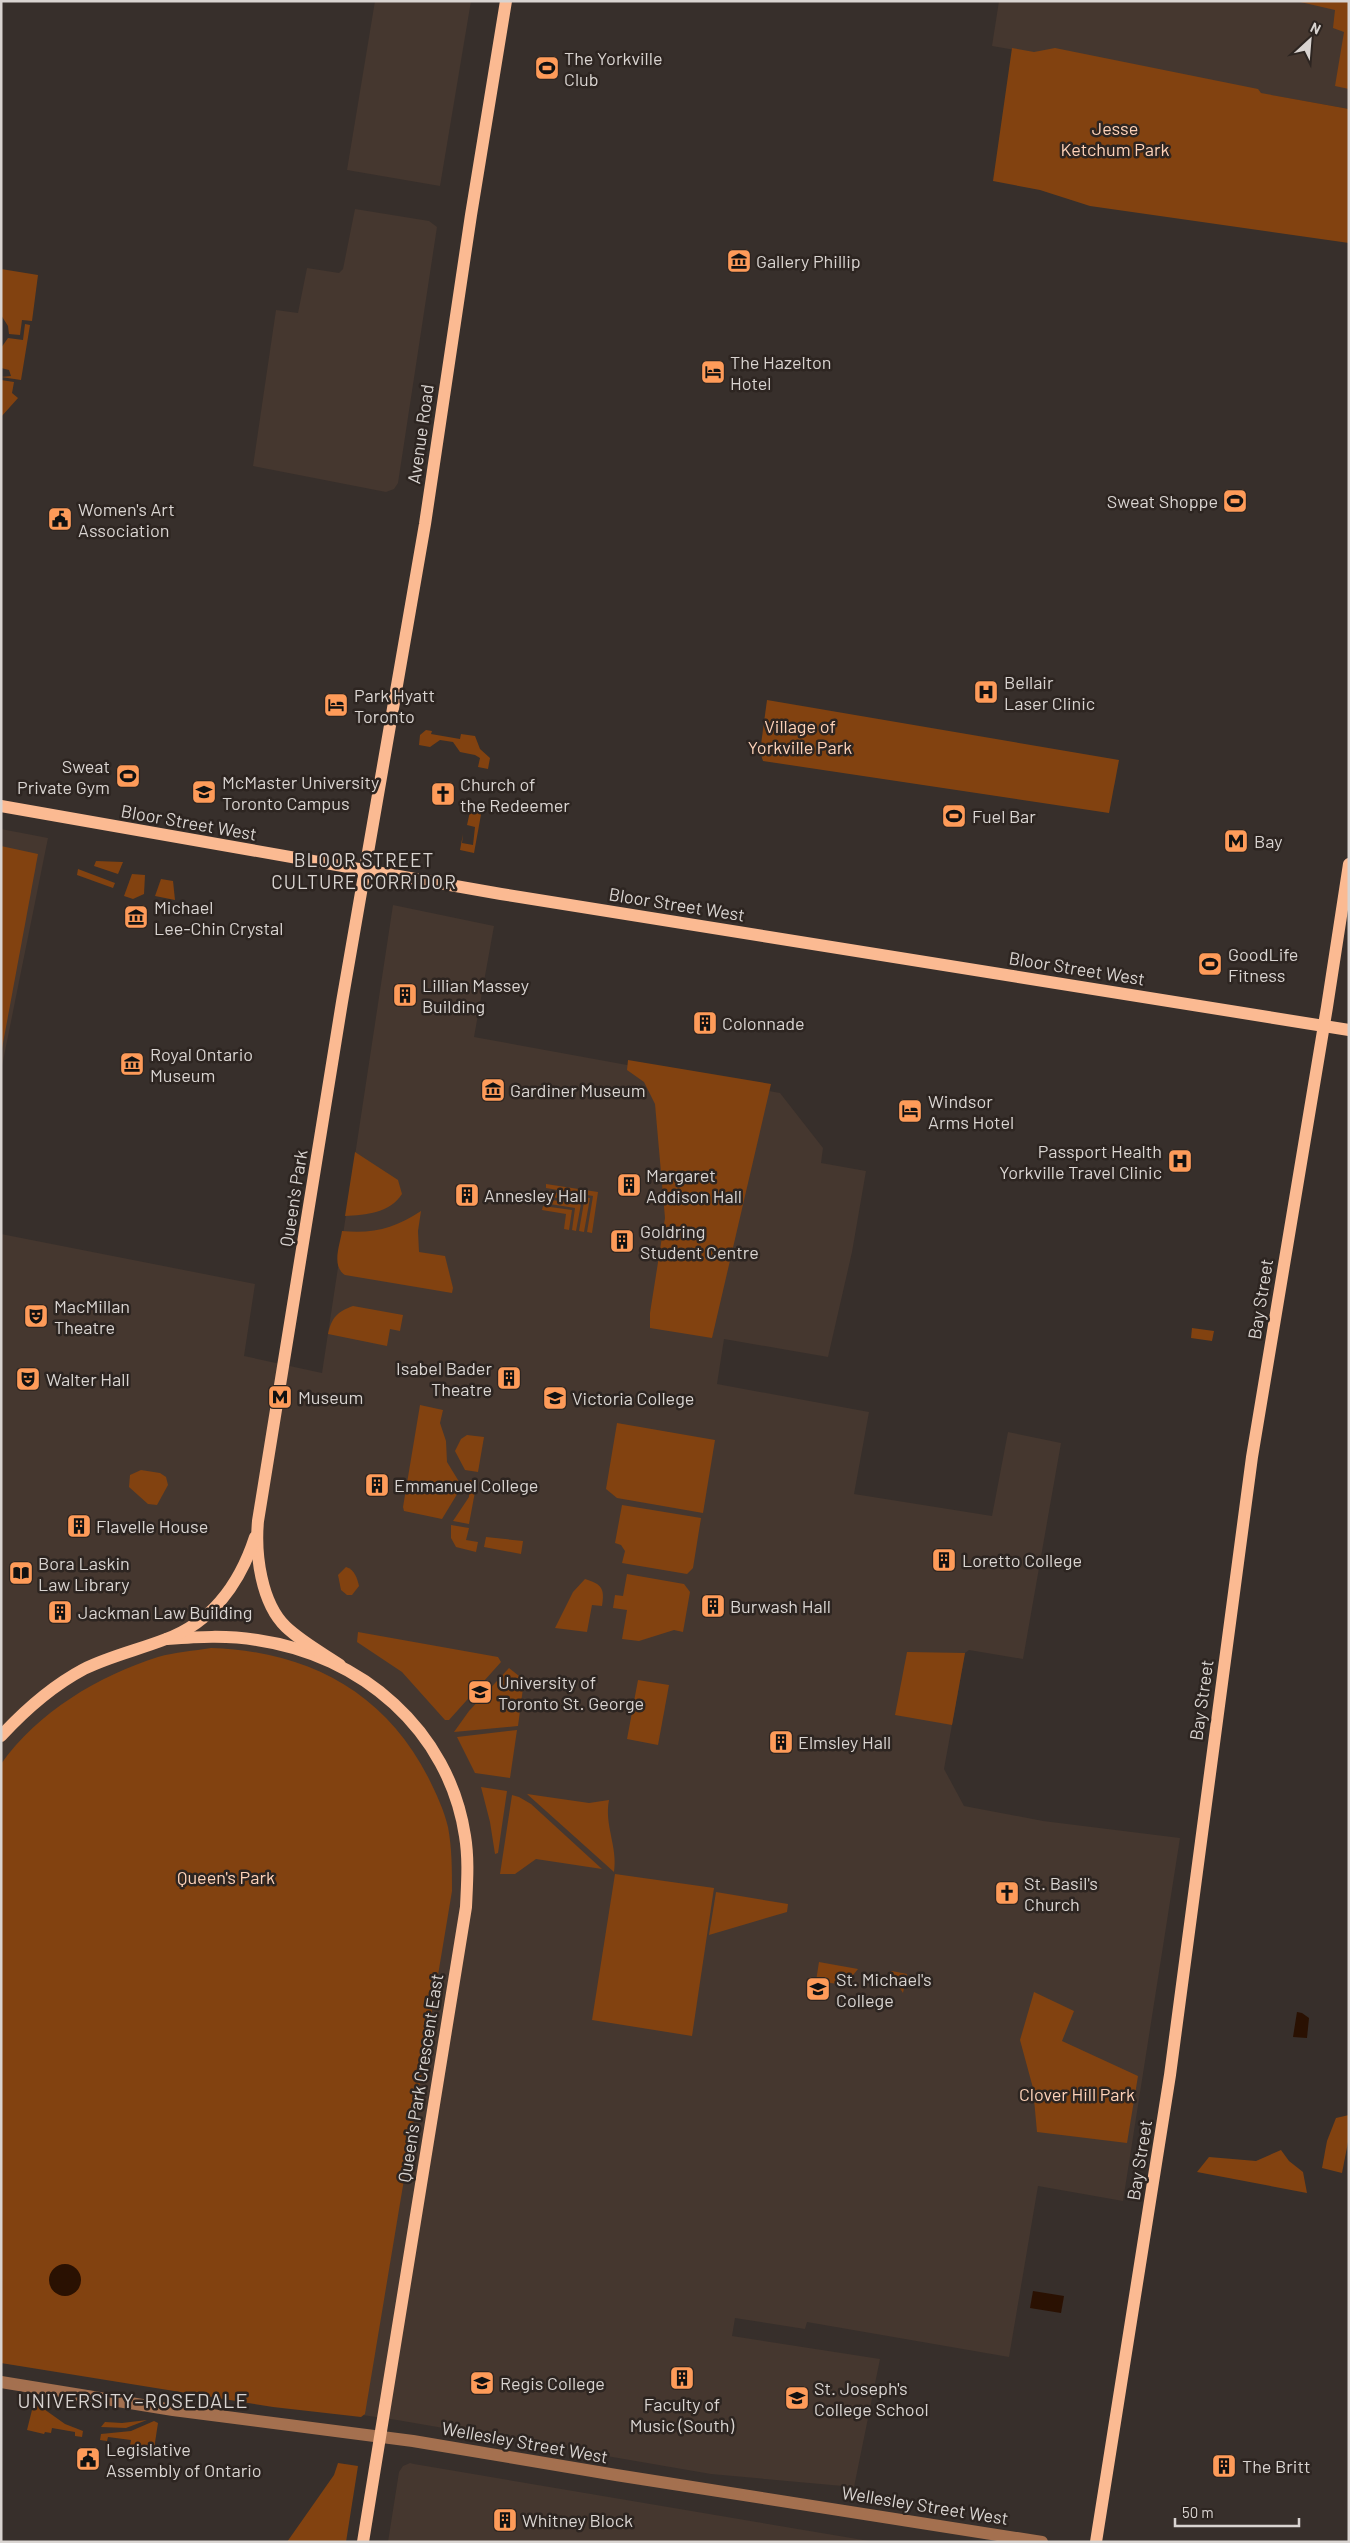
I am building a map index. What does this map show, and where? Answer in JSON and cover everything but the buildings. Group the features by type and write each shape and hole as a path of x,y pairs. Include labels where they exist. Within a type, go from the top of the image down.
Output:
{"main road":[{"name":"Avenue Road","path":"364,870 425,524 468,234 506,1"},
{"name":"Bloor Street West","path":"1,806 501,894 1349,1030"},
{"name":"Bay Street","path":"1096,2542 1170,2076 1252,1457 1349,864"},
{"name":"Queen's Park","path":"167,1639 206,1616 224,1598 245,1564 257,1532 364,870"},
{"name":"Queen's Park","path":"257,1532 264,1582 276,1615 286,1627 340,1665"},
{"path":"1,1736 38,1700 70,1677 121,1653 167,1639 214,1636 259,1640 292,1648 340,1665"},
{"name":"Queen's Park Crescent East","path":"340,1665 366,1680 394,1702 426,1737 436,1753 454,1791 462,1818 468,1871 466,1907 363,2542"}],"street":[{"name":"Wellesley Street West","path":"1,2382 173,2410 380,2437 1042,2542"}],"shaded area":[{"path":"375,1 471,1 440,186 347,170"},
{"path":"999,1 1349,1 1349,109 992,46"},
{"path":"355,209 429,221 437,227 398,483 394,489 386,492 253,466 276,310 298,313 307,268 339,273 343,269"},
{"path":"1,829 48,838 1,1071"},
{"name":"University of Toronto St. George","path":"393,905 494,926 474,1037 780,1093 823,1148 821,1163 866,1171 852,1252 828,1357 724,1339 717,1384 869,1412 854,1494 992,1516 1008,1432 1061,1443 1023,1659 969,1650 965,1653 944,1769 964,1806 1043,1821 1180,1838 1123,2201 1038,2186 1009,2357 807,2322 805,2329 735,2318 732,2336 880,2359 854,2487 711,2474 397,2420 1,2363 1,1234 255,1284 244,1356 322,1373"},
{"path":"1297,2012 1309,2018 1307,2038 1293,2037"},
{"path":"65,2264 77,2268 81,2280 77,2292 65,2296 53,2292 49,2280 53,2268"},
{"path":"1033,2291 1064,2296 1061,2313 1030,2308"},
{"path":"410,2463 875,2542 388,2542 399,2472 403,2466"}],"green space":[{"path":"1296,1 1349,1 1349,89 1335,86 1344,32 1333,28 1335,10"},
{"name":"Jesse Ketchum Park","path":"1012,48 1034,52 1055,48 1258,89 1261,93 1349,109 1349,243 1090,206 1040,190 993,181"},
{"path":"1,269 38,275 32,321 22,320 20,335 9,334 8,326 1,315"},
{"path":"25,324 30,325 21,380 1,377 11,376 9,370 1,368 1,348 8,338 23,340"},
{"path":"1,380 14,382 12,393 18,398 1,417"},
{"name":"Village of Yorkville Park","path":"767,700 1119,760 1109,813 763,761 760,752"},
{"path":"426,730 432,731 431,734 460,739 461,734 475,736 480,749 490,758 488,769 478,767 480,758 460,752 453,742 440,740 430,747 419,745 420,735"},
{"path":"471,807 482,809 474,853 460,850 463,834 462,843 473,845 475,827 467,825"},
{"path":"1,846 38,854 1,1054"},
{"path":"96,861 123,862 118,874 94,866"},
{"path":"78,869 115,883 113,888 77,875"},
{"path":"132,874 145,875 144,894 133,899 124,896"},
{"path":"161,879 173,881 175,900 155,896"},
{"path":"628,1060 771,1084 712,1338 650,1328 650,1313 665,1218 655,1104 644,1082 627,1070"},
{"path":"355,1152 398,1180 402,1194 391,1205 377,1212 345,1216"},
{"path":"546,1184 598,1192 592,1233 587,1232 593,1196 546,1188"},
{"path":"545,1191 590,1198 584,1232 579,1231 584,1202 544,1196"},
{"path":"544,1199 581,1204 576,1231 572,1230 575,1208 543,1203"},
{"path":"543,1206 572,1210 569,1230 564,1229 566,1214 542,1210"},
{"path":"421,1211 418,1231 419,1252 445,1256 453,1288 452,1293 345,1275 341,1271 337,1261 342,1231 364,1232 393,1226"},
{"path":"353,1306 403,1315 400,1331 390,1329 387,1346 328,1334 331,1323 336,1316"},
{"path":"1192,1328 1214,1331 1212,1341 1191,1338"},
{"path":"420,1405 443,1410 440,1423 446,1441 447,1462 458,1480 459,1491 442,1519 404,1511 403,1507"},
{"path":"617,1423 715,1440 703,1513 617,1498 606,1489"},
{"path":"467,1435 484,1437 478,1472 465,1470 455,1451 461,1439"},
{"path":"141,1470 160,1473 166,1477 168,1485 157,1505 148,1504 129,1487 130,1475"},
{"path":"470,1480 477,1481 469,1524 453,1521 469,1497"},
{"path":"622,1505 701,1518 693,1568 687,1574 622,1563 625,1551 621,1545 615,1543"},
{"path":"451,1525 469,1528 466,1540 478,1542 476,1552 456,1547 451,1538"},
{"path":"486,1537 523,1541 521,1554 484,1547"},
{"path":"346,1567 354,1572 359,1586 352,1595 347,1595 341,1590 338,1575"},
{"path":"627,1574 684,1584 690,1592 683,1632 674,1630 639,1641 622,1639 627,1610 613,1608 615,1595 623,1596"},
{"path":"585,1579 599,1585 603,1595 602,1606 592,1605 587,1632 555,1628 573,1592"},
{"path":"358,1632 498,1657 501,1662 449,1720 445,1720 402,1672 357,1642"},
{"name":"Queen's Park","path":"211,1648 246,1651 279,1657 310,1667 339,1681 365,1699 389,1721 410,1747 434,1789 448,1827 452,1891 365,2414 361,2417 273,2407 1,2363 1,1764 16,1745 51,1712 92,1685 113,1674 158,1657"},
{"path":"907,1652 965,1653 952,1725 895,1715"},
{"path":"509,1668 524,1680 518,1726 454,1732 469,1711"},
{"path":"638,1680 669,1685 658,1745 627,1739"},
{"path":"517,1730 510,1778 475,1773 457,1737"},
{"path":"481,1787 507,1791 498,1853 495,1854 490,1822"},
{"path":"527,1794 589,1803 609,1800 608,1818 615,1863 614,1872"},
{"path":"512,1795 531,1804 602,1869 536,1859 515,1874 500,1874"},
{"path":"615,1874 714,1888 692,2036 592,2020"},
{"path":"716,1892 788,1904 787,1912 709,1935"},
{"path":"819,1962 858,1969 845,1985 816,1981"},
{"path":"890,1972 907,1974 903,1993"},
{"name":"Clover Hill Park","path":"1034,1992 1074,2011 1062,2041 1138,2076 1127,2143 1037,2132 1033,2088 1020,2040"},
{"path":"1349,2115 1349,2137 1342,2173 1322,2168 1327,2141 1336,2118"},
{"path":"1281,2150 1289,2161 1303,2172 1307,2193 1197,2172 1209,2157 1256,2161"},
{"path":"34,2402 65,2424 83,2431 82,2437 75,2436 75,2432 52,2428 51,2433 45,2432 44,2434 27,2430"},
{"path":"147,2420 126,2428 101,2427 105,2422 122,2423"},
{"path":"154,2421 158,2423 154,2449 130,2445 131,2440 108,2437 107,2441 100,2440 101,2434 131,2431"},
{"path":"338,2463 358,2466 346,2542 287,2542 334,2475"}],"place":[{"name":"The Yorkville Club","path":"547,68"},
{"name":"Gallery Phillip","path":"739,261"},
{"name":"The Hazelton Hotel","path":"713,372"},
{"name":"Sweat Shoppe","path":"1235,501"},
{"name":"Women's Art Association","path":"60,519"},
{"name":"Bellair Laser Clinic","path":"986,692"},
{"name":"Park Hyatt Toronto","path":"336,705"},
{"name":"Sweat Private Gym","path":"128,776"},
{"name":"McMaster University Toronto Campus","path":"204,792"},
{"name":"Church of the Redeemer","path":"443,794"},
{"name":"Fuel Bar","path":"954,816"},
{"name":"Bay","path":"1236,841"},
{"name":"Michael Lee-Chin Crystal","path":"136,917"},
{"name":"GoodLife Fitness","path":"1210,964"},
{"name":"Lillian Massey Building","path":"405,995"},
{"name":"Colonnade","path":"705,1023"},
{"name":"Royal Ontario Museum","path":"132,1064"},
{"name":"Gardiner Museum","path":"493,1090"},
{"name":"Windsor Arms Hotel","path":"910,1111"},
{"name":"Passport Health Yorkville Travel Clinic","path":"1180,1161"},
{"name":"Margaret Addison Hall","path":"629,1185"},
{"name":"Annesley Hall","path":"467,1195"},
{"name":"Goldring Student Centre","path":"622,1241"},
{"name":"MacMillan Theatre","path":"36,1316"},
{"name":"Isabel Bader Theatre","path":"509,1378"},
{"name":"Walter Hall","path":"28,1379"},
{"name":"Museum","path":"280,1397"},
{"name":"Victoria College","path":"555,1398"},
{"name":"Emmanuel College","path":"377,1485"},
{"name":"Flavelle House","path":"79,1526"},
{"name":"Loretto College","path":"944,1560"},
{"name":"Bora Laskin Law Library","path":"21,1573"},
{"name":"Burwash Hall","path":"713,1606"},
{"name":"Jackman Law Building","path":"60,1612"},
{"name":"University of Toronto St. George","path":"480,1692"},
{"name":"Elmsley Hall","path":"781,1742"},
{"name":"St. Basil's Church","path":"1007,1893"},
{"name":"St. Michael's College","path":"818,1989"},
{"name":"Faculty of Music (South)","path":"682,2378"},
{"name":"Regis College","path":"482,2383"},
{"name":"St. Joseph's College School","path":"797,2398"},
{"name":"Legislative Assembly of Ontario","path":"88,2459"},
{"name":"The Britt","path":"1224,2466"},
{"name":"Whitney Block","path":"505,2520"}],"district":[{"name":"BLOOR STREET CULTURE CORRIDOR","path":"364,870"},
{"name":"UNIVERSITY–ROSEDALE","path":"133,2400"}]}
